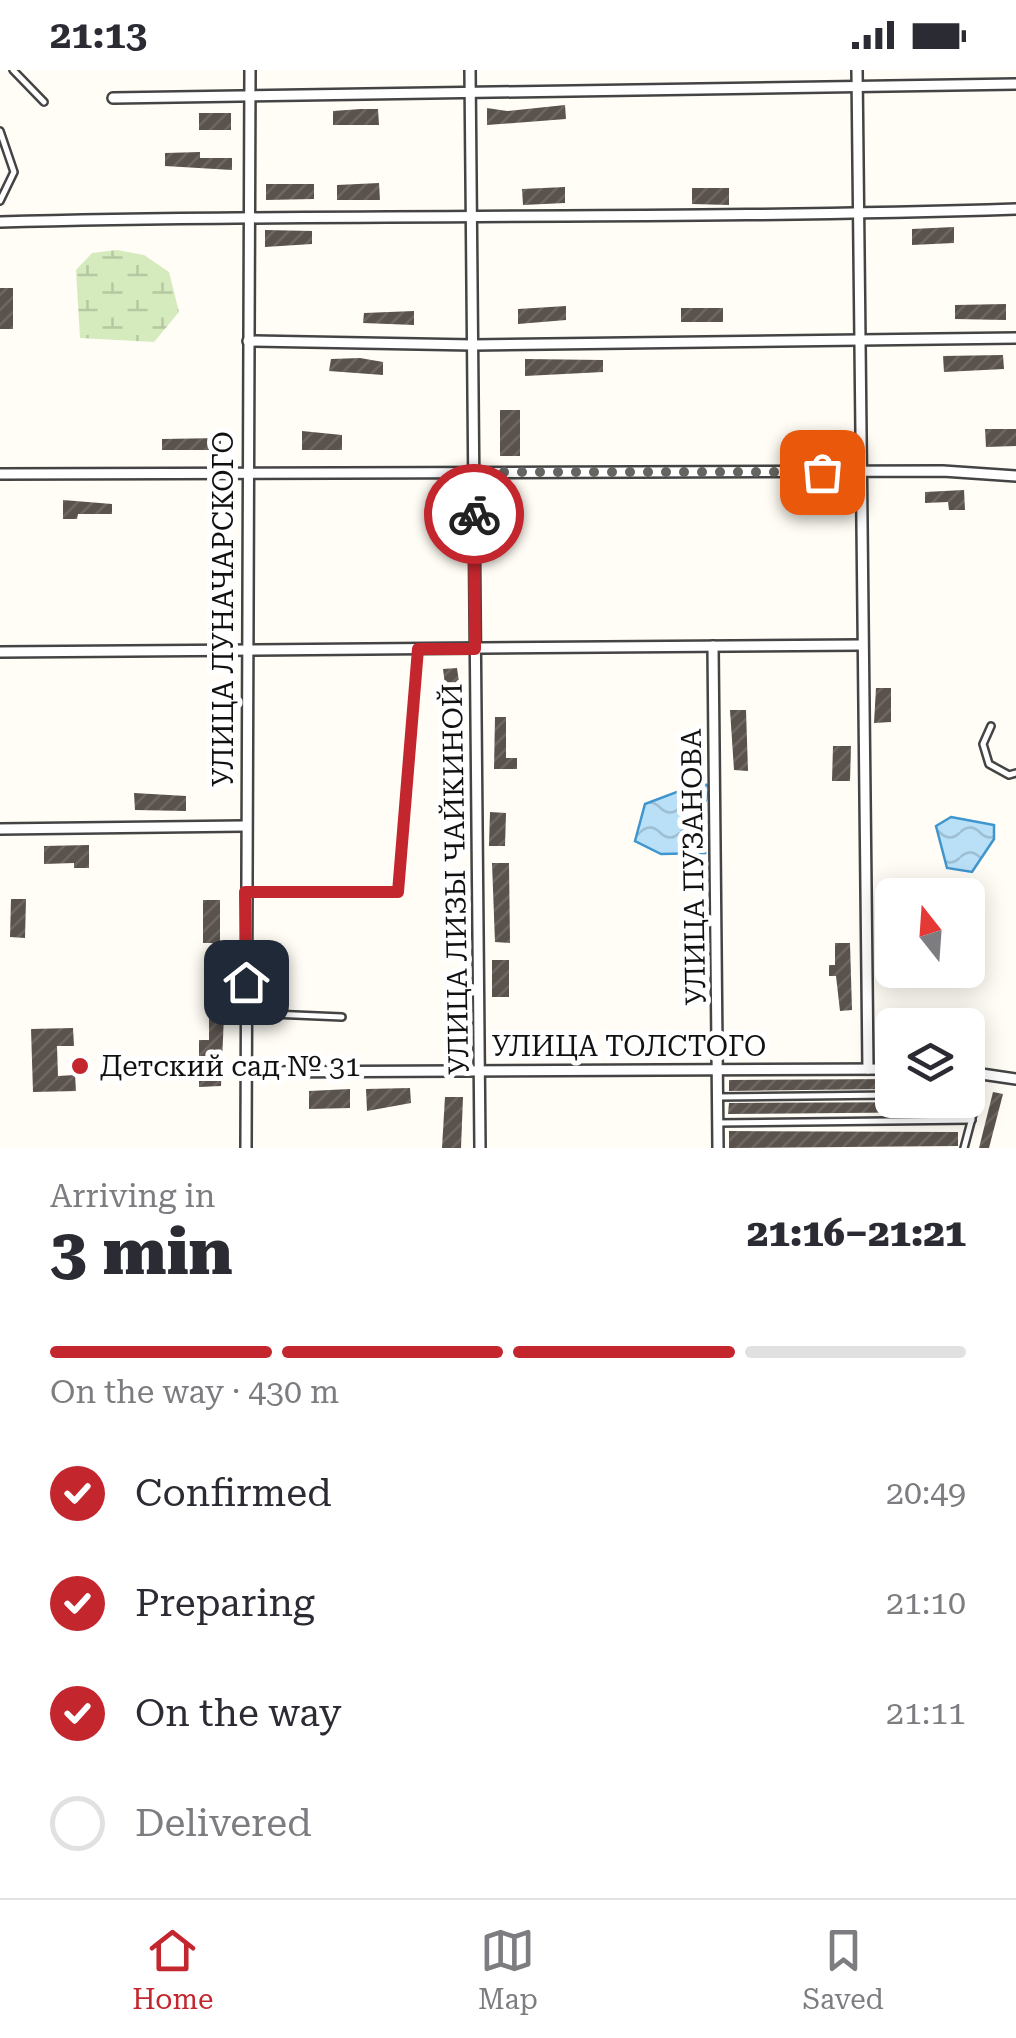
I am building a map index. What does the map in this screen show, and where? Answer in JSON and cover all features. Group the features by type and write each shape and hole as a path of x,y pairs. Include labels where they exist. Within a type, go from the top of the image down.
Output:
{"street":[{"name":"УЛИЦА ЛУНАЧАРСКОГО","path":"246,1148 245,473 250,70"},
{"name":"УЛИЦА ЛИЗЫ ЧАЙКИНОЙ","path":"470,70 480,1148"},
{"path":"857,70 868,1068"},
{"path":"113,98 1016,84"},
{"path":"0,222 250,215 471,218 1016,210"},
{"path":"248,341 472,344 1016,338"},
{"path":"0,474 860,471 1016,476"},
{"path":"0,652 861,645"},
{"name":"УЛИЦА ПУЗАНОВА","path":"713,646 718,1148"},
{"path":"0,828 244,826"},
{"name":"УЛИЦА ТОЛСТОГО","path":"245,1072 875,1068"},
{"path":"985,1074 1016,1079"}],"lane":[{"path":"14,70 44,102"},
{"path":"0,131 14,172 0,201"},
{"path":"245,892 398,892 418,649"},
{"path":"991,726 983,744 989,764 1009,775 1016,772"},
{"path":"246,1013 342,1016"},
{"path":"718,1097 875,1095"},
{"path":"717,1122 972,1120 964,1148"}],"green space":[{"path":"117,250 144,255 169,272 179,312 154,342 80,338 76,270 92,253"}],"water":[{"path":"697,779 710,787 702,813 705,853 661,854 635,841 645,804 677,792"},
{"path":"951,817 994,825 994,839 972,872 947,868 936,826"}],"building":[{"path":"565,105 566,119 487,125 487,108 507,111"},
{"path":"378,109 379,125 333,125 333,111"},
{"path":"199,113 231,113 231,130 199,130"},
{"path":"200,152 200,158 232,158 232,170 165,166 165,153"},
{"path":"379,183 380,200 337,200 337,185"},
{"path":"266,184 314,184 314,199 266,200"},
{"path":"565,187 565,203 523,205 522,189"},
{"path":"692,188 729,188 729,205 692,204"},
{"path":"954,227 954,243 912,245 912,229"},
{"path":"265,230 312,231 312,244 265,247"},
{"path":"0,288 13,288 13,329 0,329"},
{"path":"1006,304 1006,320 955,319 955,305"},
{"path":"566,306 566,320 518,324 518,309"},
{"path":"681,308 723,308 723,322 681,322"},
{"path":"414,311 414,325 363,323 364,313"},
{"path":"1003,355 1004,369 944,372 943,356"},
{"path":"331,359 383,362 383,375 329,371"},
{"path":"525,359 603,360 603,372 525,376"},
{"path":"500,410 520,410 520,456 500,456"},
{"path":"985,429 1016,429 1016,446 986,447"},
{"path":"302,431 342,435 342,450 302,450"},
{"path":"221,438 221,450 162,450 162,439"},
{"path":"964,490 965,510 949,510 948,502 925,503 925,492"},
{"path":"63,500 112,504 112,514 78,514 77,519 63,519"},
{"path":"457,668 464,716 449,716 443,669"},
{"path":"876,688 891,688 891,722 874,723"},
{"path":"730,710 746,710 748,771 734,770"},
{"path":"495,717 506,717 506,758 517,758 517,769 494,769"},
{"path":"833,746 851,746 850,781 832,781"},
{"path":"134,793 186,796 186,811 135,810"},
{"path":"490,812 506,813 505,846 489,846"},
{"path":"89,845 89,868 74,868 74,863 44,864 44,846"},
{"path":"492,863 509,863 510,943 495,942"},
{"path":"11,899 26,899 25,938 10,937"},
{"path":"203,900 220,900 220,943 203,943"},
{"path":"835,943 850,943 852,1010 840,1011 836,976 829,976 829,965 835,965"},
{"path":"492,960 509,960 509,997 492,997"},
{"path":"209,1015 224,1015 221,1086 199,1087 199,1040 209,1040"},
{"path":"73,1028 74,1046 57,1046 58,1076 75,1075 76,1091 33,1092 31,1029"},
{"path":"875,1079 875,1089 729,1091 729,1080"},
{"path":"410,1088 411,1103 367,1111 366,1089"},
{"path":"350,1089 350,1108 309,1109 309,1091"},
{"path":"993,1092 1003,1094 989,1148 979,1148"},
{"path":"445,1097 463,1097 461,1148 442,1148"},
{"path":"875,1102 875,1113 728,1114 729,1103"},
{"path":"729,1131 958,1132 958,1146 729,1148"}],"way so far":[{"path":"474,514 474,472 822,472"}],"place":[{"name":"Детский сад № 31","path":"80,1066"}],"route":[{"path":"246,982 245,892 398,892 418,649 475,649 474,514"}]}
